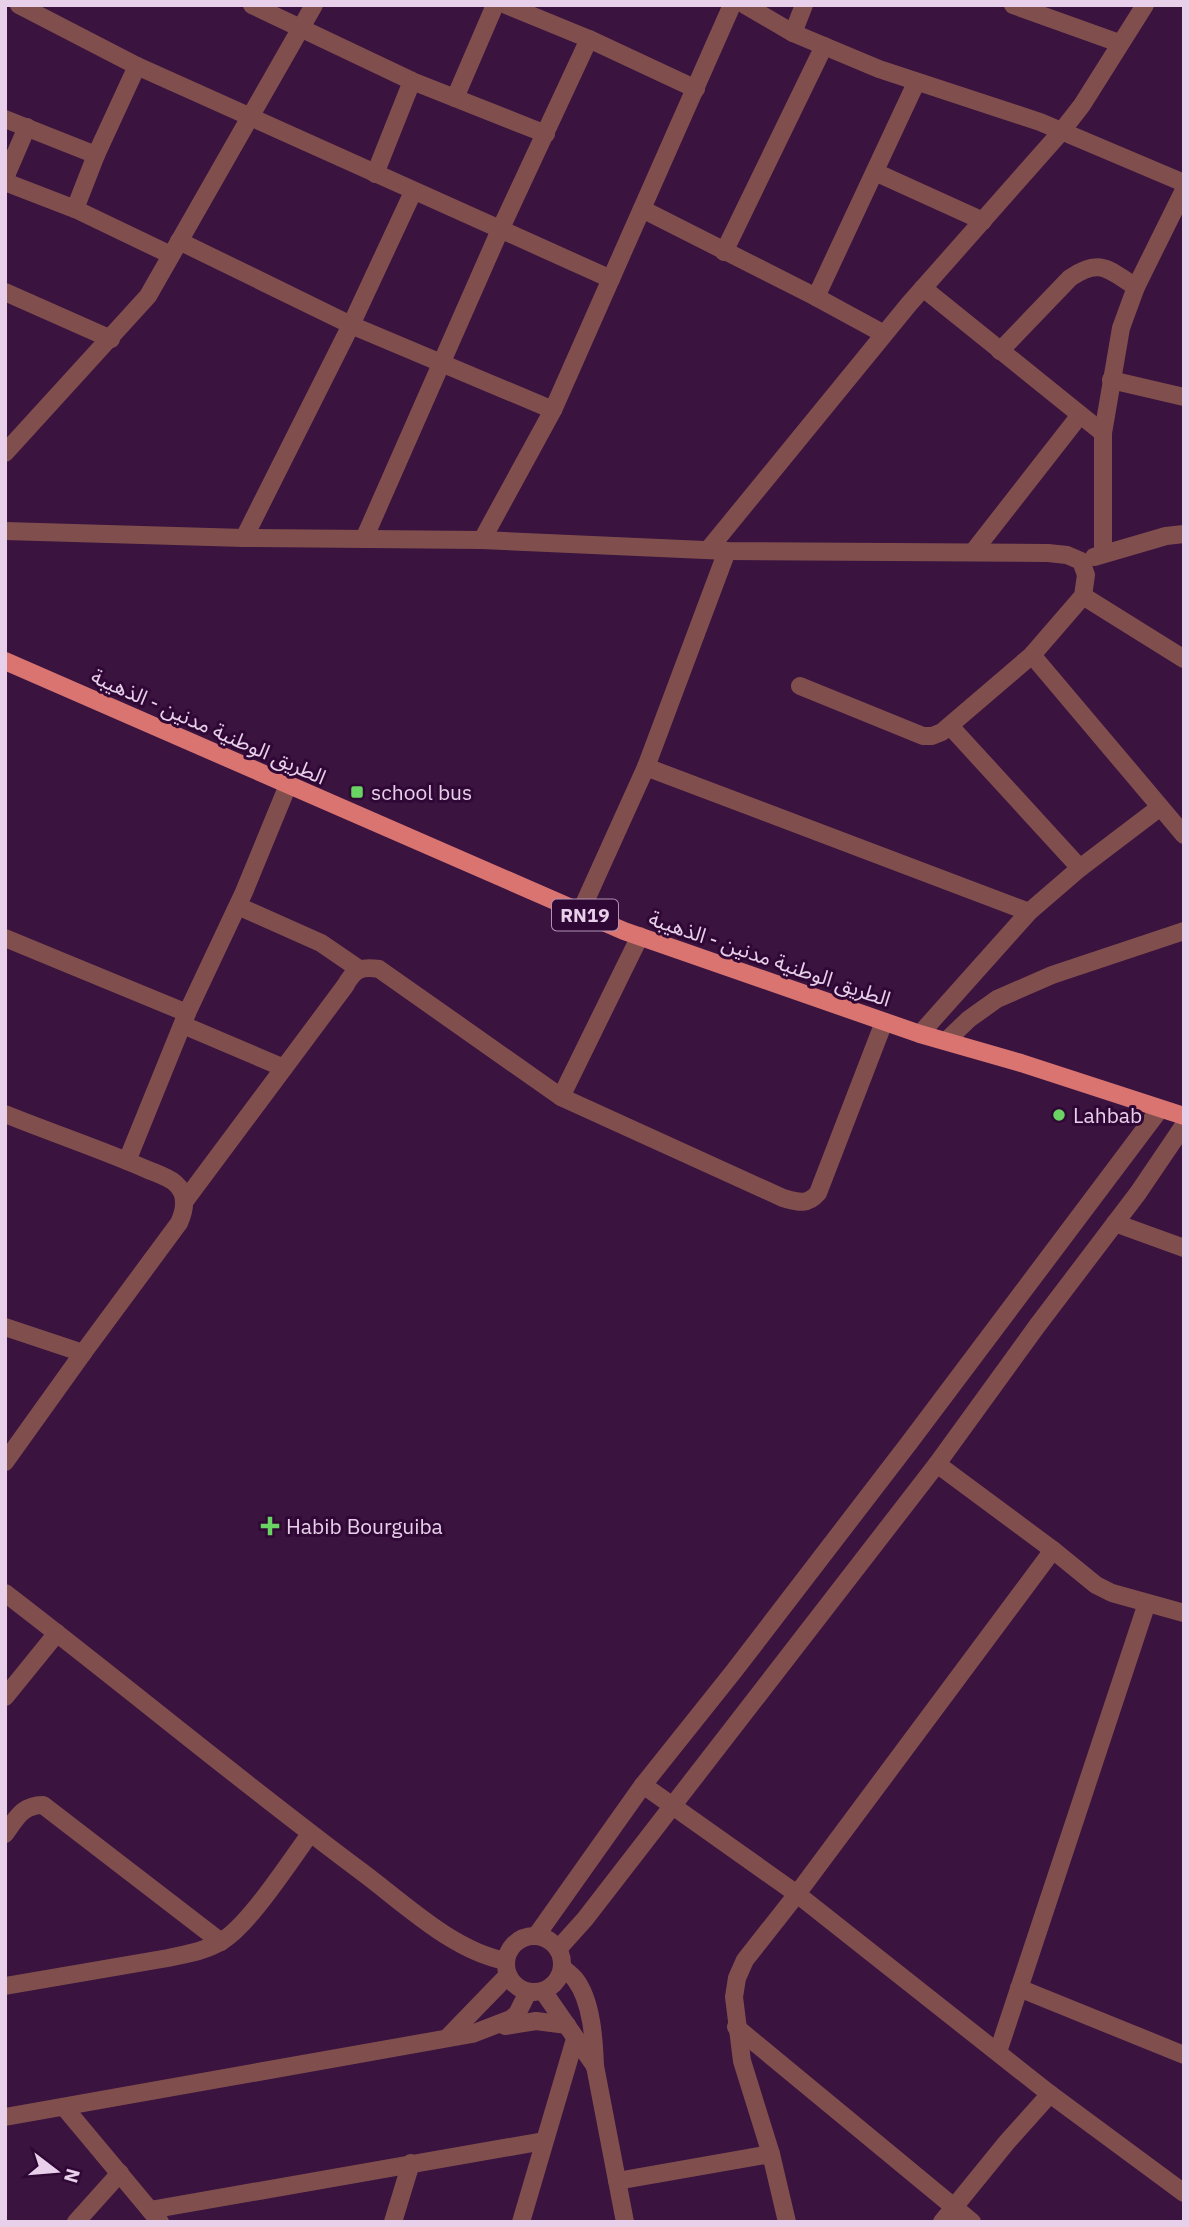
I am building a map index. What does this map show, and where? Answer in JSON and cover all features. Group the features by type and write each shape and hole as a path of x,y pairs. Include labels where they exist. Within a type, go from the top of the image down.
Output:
{"main road":[{"name":"الطريق الوطنية مدنين - الذهيبة","path":"5,661 580,913 884,1022 1184,1116"}],"street":[{"path":"5,11 18,5 137,66 611,279"},
{"path":"252,5 412,81 546,134"},
{"path":"5,453 148,296 314,5"},
{"path":"455,98 495,5"},
{"path":"506,5 589,39 696,89"},
{"path":"482,540 553,410 733,5"},
{"path":"745,5 793,33 824,46 916,83 995,106 1184,183"},
{"path":"793,33 804,5"},
{"path":"1013,5 1119,43"},
{"path":"708,551 884,334 1061,132 1082,105 1145,5"},
{"path":"364,539 500,230 589,39"},
{"path":"724,252 824,46"},
{"path":"75,209 96,155 137,66"},
{"path":"374,174 412,81"},
{"path":"816,297 916,83"},
{"path":"5,119 96,155"},
{"path":"27,127 5,180 175,248 553,410"},
{"path":"875,172 983,221"},
{"path":"1103,555 1103,433 1121,328 1136,287 1184,190"},
{"path":"244,538 351,325 413,192"},
{"path":"642,209 884,334"},
{"path":"1000,351 1070,278 1083,269 1092,265 1105,268 1136,287"},
{"path":"923,288 1103,433"},
{"path":"5,292 111,339"},
{"path":"1111,380 1184,397"},
{"path":"973,552 1080,415"},
{"path":"5,531 244,538 482,540 708,551 1048,553 1067,555 1081,561 1166,536 1184,534"},
{"path":"580,913 646,767 727,551"},
{"path":"800,686 923,736 932,736 950,726 1032,655 1083,596 1086,575 1081,561"},
{"path":"1083,596 1184,659"},
{"path":"1032,655 1184,835"},
{"path":"950,726 1080,868"},
{"path":"646,767 1029,912"},
{"path":"128,1161 185,1019 288,785"},
{"path":"920,1034 1029,912 1080,868 1160,808"},
{"path":"237,906 321,943 359,969"},
{"path":"946,1041 969,1019 997,999 1052,975 1184,931"},
{"path":"561,1097 640,936"},
{"path":"5,938 185,1019 284,1068"},
{"path":"184,1202 352,973 359,969 367,967 379,970 561,1097 783,1198 806,1202 818,1194 884,1022"},
{"path":"536,1936 643,1785 909,1443 1160,1109"},
{"path":"5,1114 175,1182 182,1191 184,1202 178,1223 5,1462"},
{"path":"558,1950 937,1464 1184,1125"},
{"path":"1115,1223 1184,1248"},
{"path":"5,1327 83,1353"},
{"path":"937,1464 1096,1585 1112,1593 1184,1613"},
{"path":"787,2222 771,2154 742,2061 734,1997 737,1978 745,1961 1053,1550"},
{"path":"5,1593 310,1833 463,1946 507,1968 516,1986 536,1992 571,2032 595,2066"},
{"path":"998,2052 1147,1602"},
{"path":"5,1697 57,1633"},
{"path":"643,1785 797,1894 1050,2094 1184,2193"},
{"path":"5,1834 20,1812 27,1807 43,1805 221,1942"},
{"path":"5,1986 168,1958 221,1942 242,1925 310,1833"},
{"path":"448,2037 507,1968 515,1943 528,1936 549,1940 558,1950 562,1968 556,1982 536,1992 517,2014 491,2029"},
{"path":"562,1968 575,1979 583,1994 625,2222"},
{"path":"1019,1988 1184,2054"},
{"path":"5,2117 536,2021 571,2032"},
{"path":"736,2026 972,2222"},
{"path":"522,2222 571,2032"},
{"path":"942,2222 1050,2094"},
{"path":"64,2106 155,2216 411,2163 544,2141"},
{"path":"617,2181 771,2154"},
{"path":"393,2222 411,2163"},
{"path":"76,2222 120,2173"}],"place":[{"name":"school bus","path":"357,792"},
{"name":"Lahbab","path":"1059,1115"},
{"name":"Habib Bourguiba","path":"270,1526"}]}
